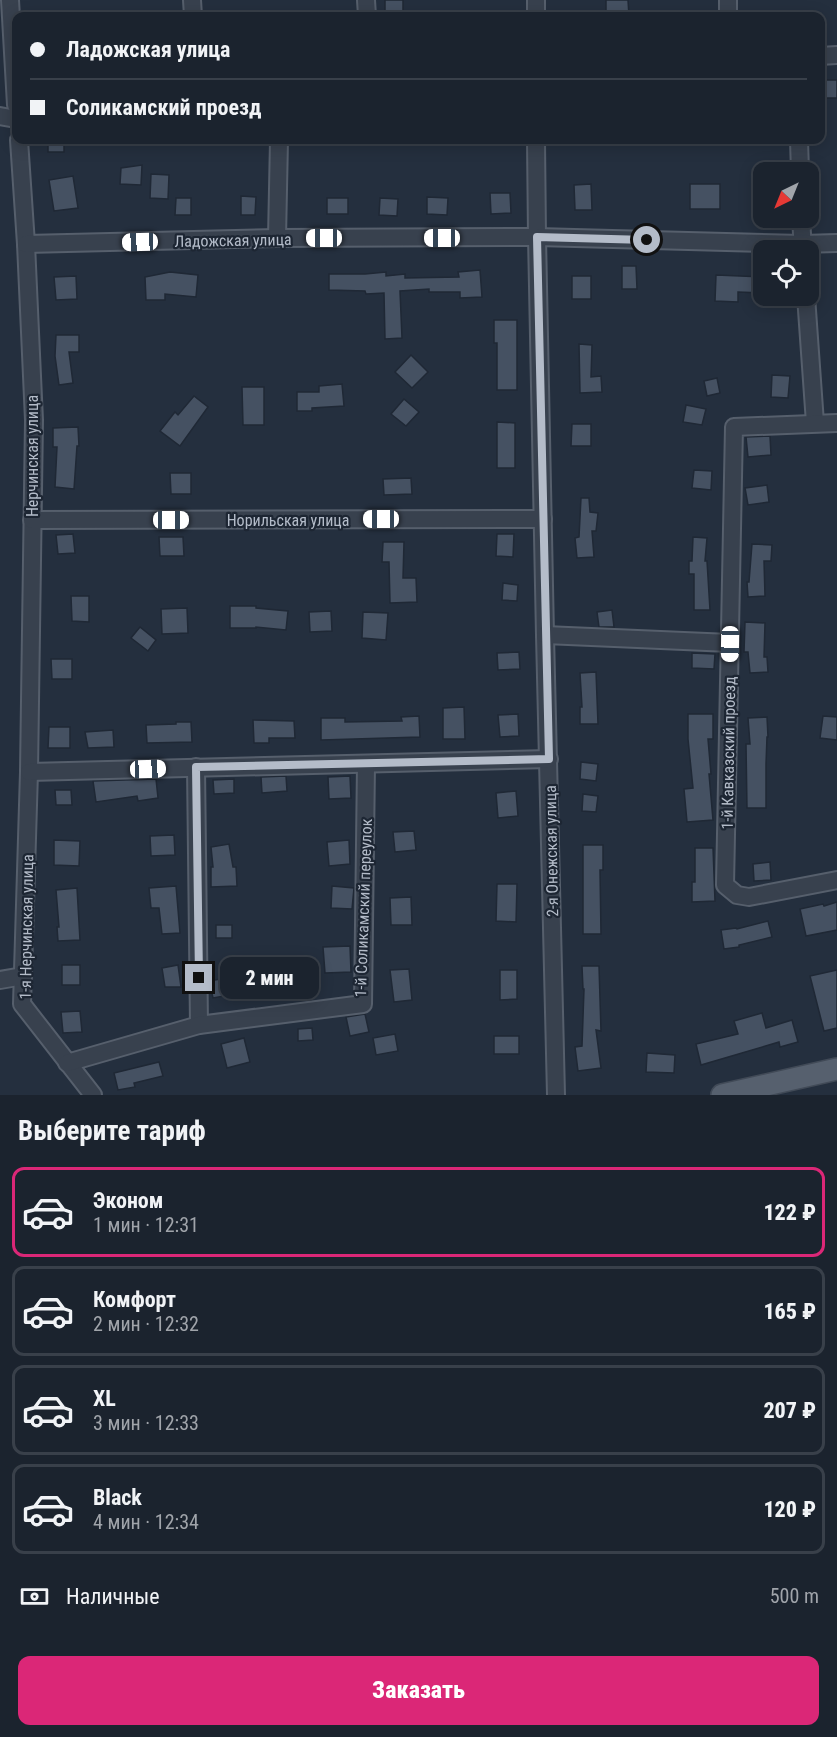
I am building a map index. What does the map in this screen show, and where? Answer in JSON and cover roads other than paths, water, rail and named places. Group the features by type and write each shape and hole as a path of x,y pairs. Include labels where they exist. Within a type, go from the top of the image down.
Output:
{"main road":[{"path":"722,1095 837,1069"}],"street":[{"path":"10,0 12,35"},
{"name":"Нерчинская улица","path":"19,144 34,420 29,772"},
{"path":"277,238 279,144"},
{"name":"2-я Онежская улица","path":"536,144 556,1095"},
{"path":"799,144 800,162"},
{"name":"Ладожская улица","path":"26,244 277,238 537,237 753,245"},
{"name":"Ладожская улица","path":"819,245 837,243"},
{"path":"807,306 815,423"},
{"name":"1-й Кавказский проезд","path":"837,423 734,427 725,885 737,895 749,897 837,880"},
{"name":"Норильская улица","path":"32,520 543,519"},
{"path":"545,635 730,644"},
{"path":"29,772 549,759"},
{"name":"1-й Соликамский переулок","path":"67,1063 199,1025 363,1004 366,764"},
{"path":"196,767 199,1025"},
{"name":"1-я Нерчинская улица","path":"29,772 22,1004 93,1095"},
{"path":"0,980 23,976"}]}
